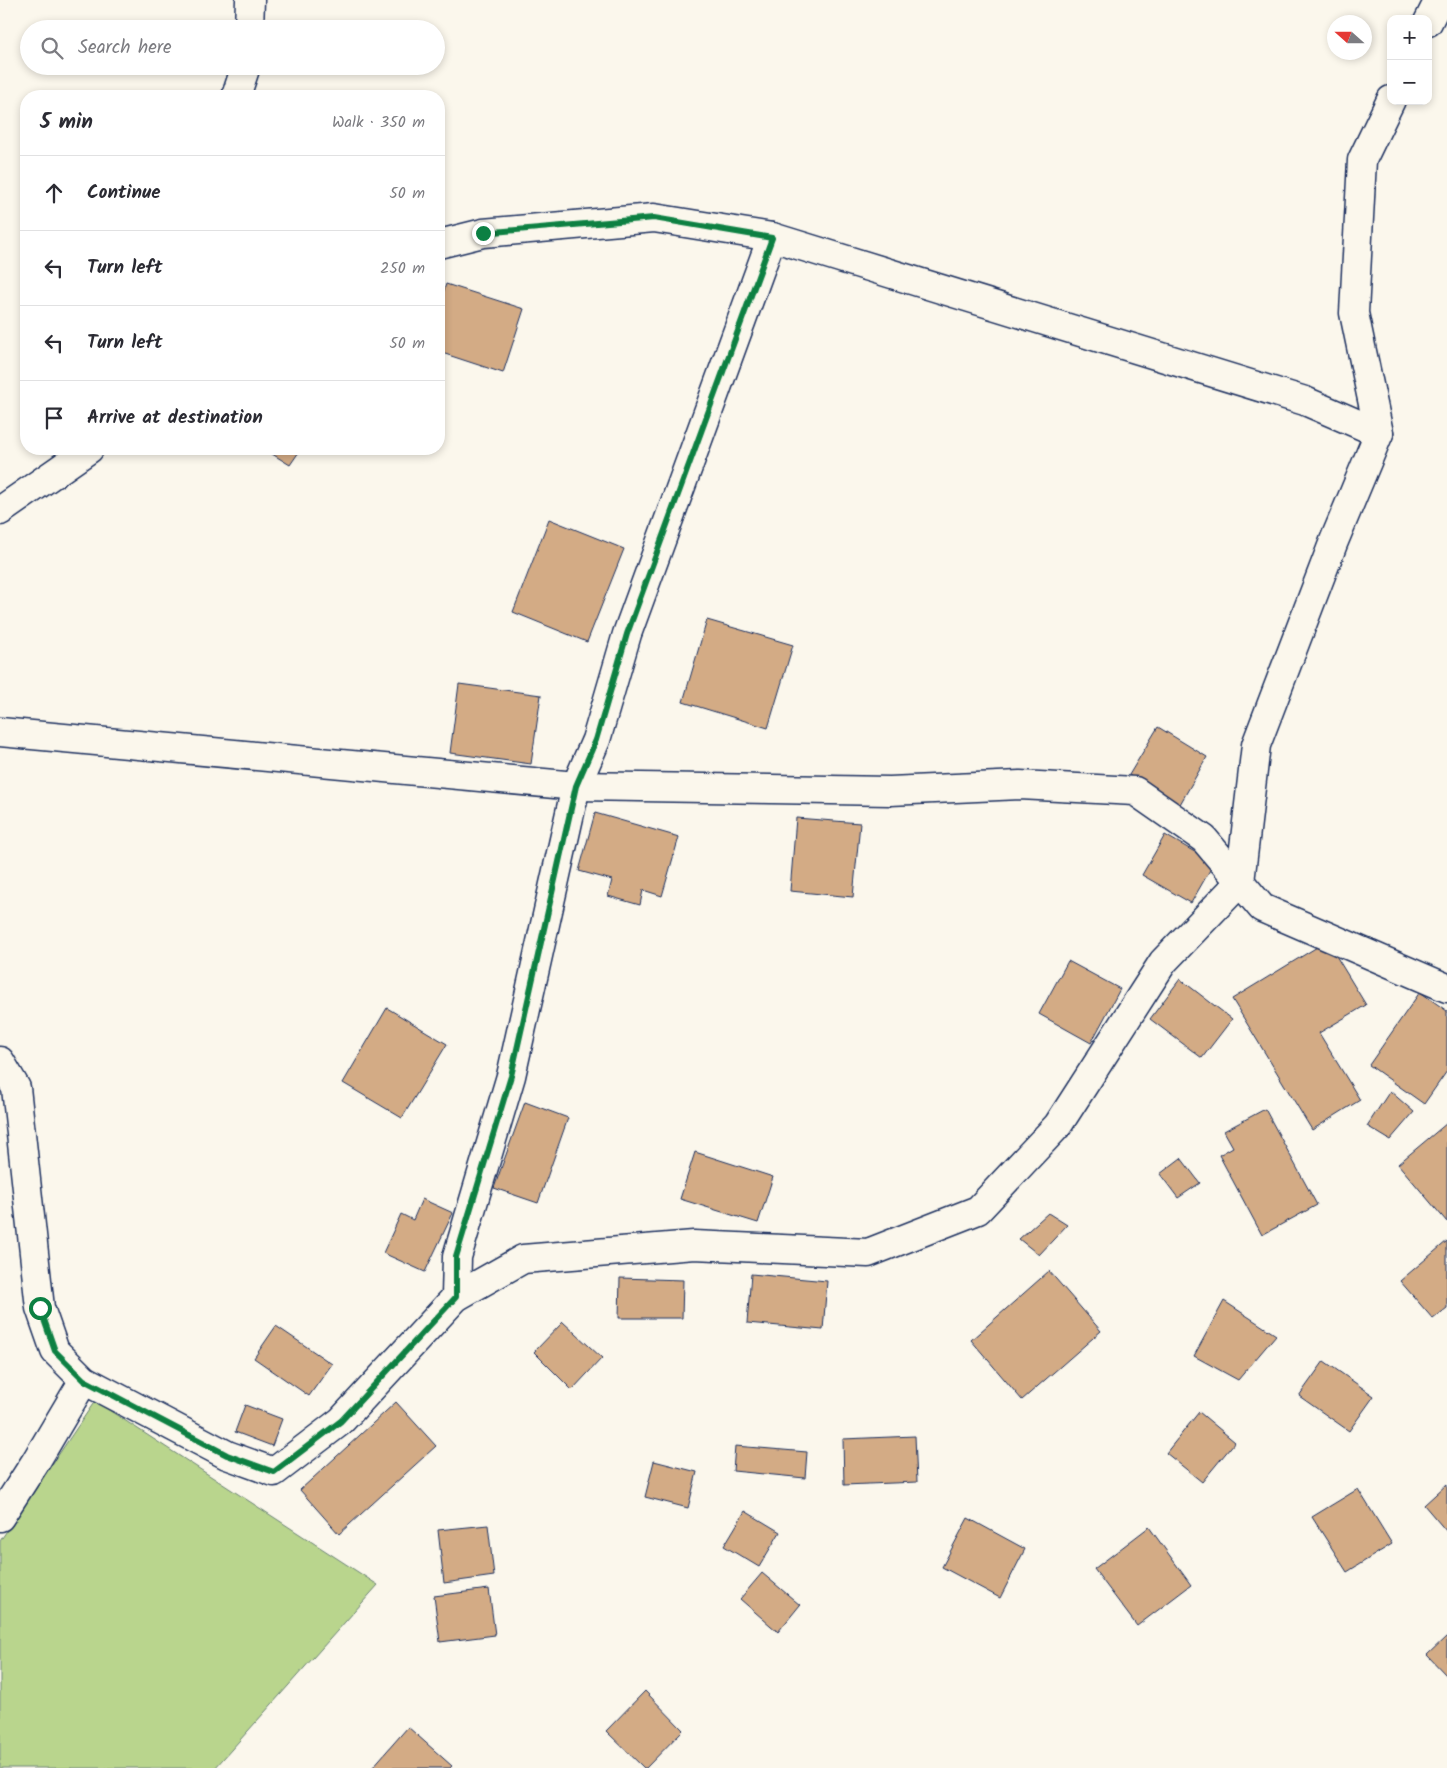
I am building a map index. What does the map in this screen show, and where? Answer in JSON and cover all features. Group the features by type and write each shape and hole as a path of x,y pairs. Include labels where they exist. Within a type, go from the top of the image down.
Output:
{"street":[{"path":"249,20 250,0"},
{"path":"1432,15 1439,0"},
{"path":"238,90 243,75"},
{"path":"0,1061 16,1088 40,1308 55,1351 84,1380 227,1455 274,1472 341,1421 456,1297 522,1259 694,1245 868,1254 978,1210 1058,1126 1163,962 1240,882 1256,745 1334,541 1379,433 1354,313 1362,160 1389,105"},
{"path":"445,242 483,233 654,218 772,238 1305,401 1379,433"},
{"path":"456,1297 456,1257 511,1076 576,786 596,740 627,634 772,238"},
{"path":"0,512 81,455"},
{"path":"0,732 576,786 890,791 1020,785 1135,792 1204,839 1262,908 1447,988"},
{"path":"0,1517 84,1380"}],"green space":[{"path":"95,1401 378,1585 215,1768 0,1768 0,1541"}],"building":[{"path":"446,284 524,309 503,373 445,354"},
{"path":"274,455 297,455 290,465"},
{"path":"549,519 624,549 587,642 513,612"},
{"path":"707,620 793,645 768,728 683,702"},
{"path":"459,684 541,695 531,764 450,753"},
{"path":"1158,727 1207,757 1179,806 1129,775"},
{"path":"595,813 679,837 662,896 643,890 640,905 608,896 612,880 579,871"},
{"path":"796,818 860,823 853,897 790,891"},
{"path":"1165,835 1214,863 1191,903 1142,875"},
{"path":"1327,941 1366,1005 1319,1033 1360,1100 1312,1130 1232,999"},
{"path":"1068,961 1120,989 1091,1043 1039,1014"},
{"path":"1180,979 1232,1019 1202,1058 1150,1019"},
{"path":"1420,992 1447,1011 1447,1071 1424,1104 1369,1065"},
{"path":"387,1008 447,1044 402,1118 343,1083"},
{"path":"1390,1091 1414,1112 1390,1140 1367,1126"},
{"path":"525,1102 568,1118 538,1203 494,1188"},
{"path":"1265,1109 1317,1205 1262,1235 1219,1155 1233,1147 1224,1131"},
{"path":"1447,1123 1447,1222 1398,1164"},
{"path":"695,1152 773,1177 758,1223 680,1199"},
{"path":"1181,1158 1200,1183 1178,1198 1160,1174"},
{"path":"422,1199 453,1213 425,1272 383,1253 401,1214 413,1220"},
{"path":"1048,1213 1067,1225 1039,1255 1019,1239"},
{"path":"1447,1241 1447,1308 1433,1319 1400,1281"},
{"path":"1049,1271 1101,1331 1022,1400 971,1340"},
{"path":"751,1274 827,1281 823,1330 747,1323"},
{"path":"620,1278 683,1280 682,1318 619,1318"},
{"path":"1224,1301 1276,1335 1238,1380 1194,1356"},
{"path":"563,1322 602,1358 572,1390 534,1352"},
{"path":"276,1326 332,1364 309,1396 254,1358"},
{"path":"1324,1361 1374,1396 1349,1431 1299,1396"},
{"path":"396,1402 436,1446 339,1534 300,1490"},
{"path":"245,1405 282,1419 272,1446 235,1432"},
{"path":"1199,1412 1235,1442 1202,1482 1166,1453"},
{"path":"915,1436 917,1482 844,1485 843,1439"},
{"path":"735,1446 807,1452 805,1478 733,1471"},
{"path":"654,1461 697,1472 688,1508 645,1497"},
{"path":"1447,1484 1447,1532 1424,1505"},
{"path":"1358,1489 1392,1544 1347,1572 1312,1517"},
{"path":"745,1511 780,1532 759,1567 724,1546"},
{"path":"968,1518 1025,1549 1000,1598 942,1567"},
{"path":"488,1525 494,1576 444,1583 438,1530"},
{"path":"1149,1527 1191,1585 1137,1626 1094,1569"},
{"path":"762,1573 800,1605 778,1632 740,1599"},
{"path":"489,1589 495,1635 440,1642 434,1596"},
{"path":"1447,1636 1447,1676 1427,1655"},
{"path":"645,1691 683,1730 644,1768 606,1731"},
{"path":"408,1727 452,1766 450,1768 372,1768"}],"route":[{"path":"40,1308 55,1351 84,1380 227,1455 274,1472 341,1421 456,1297 456,1257 511,1076 576,786 596,740 627,634 772,238 654,218 483,233"}]}
